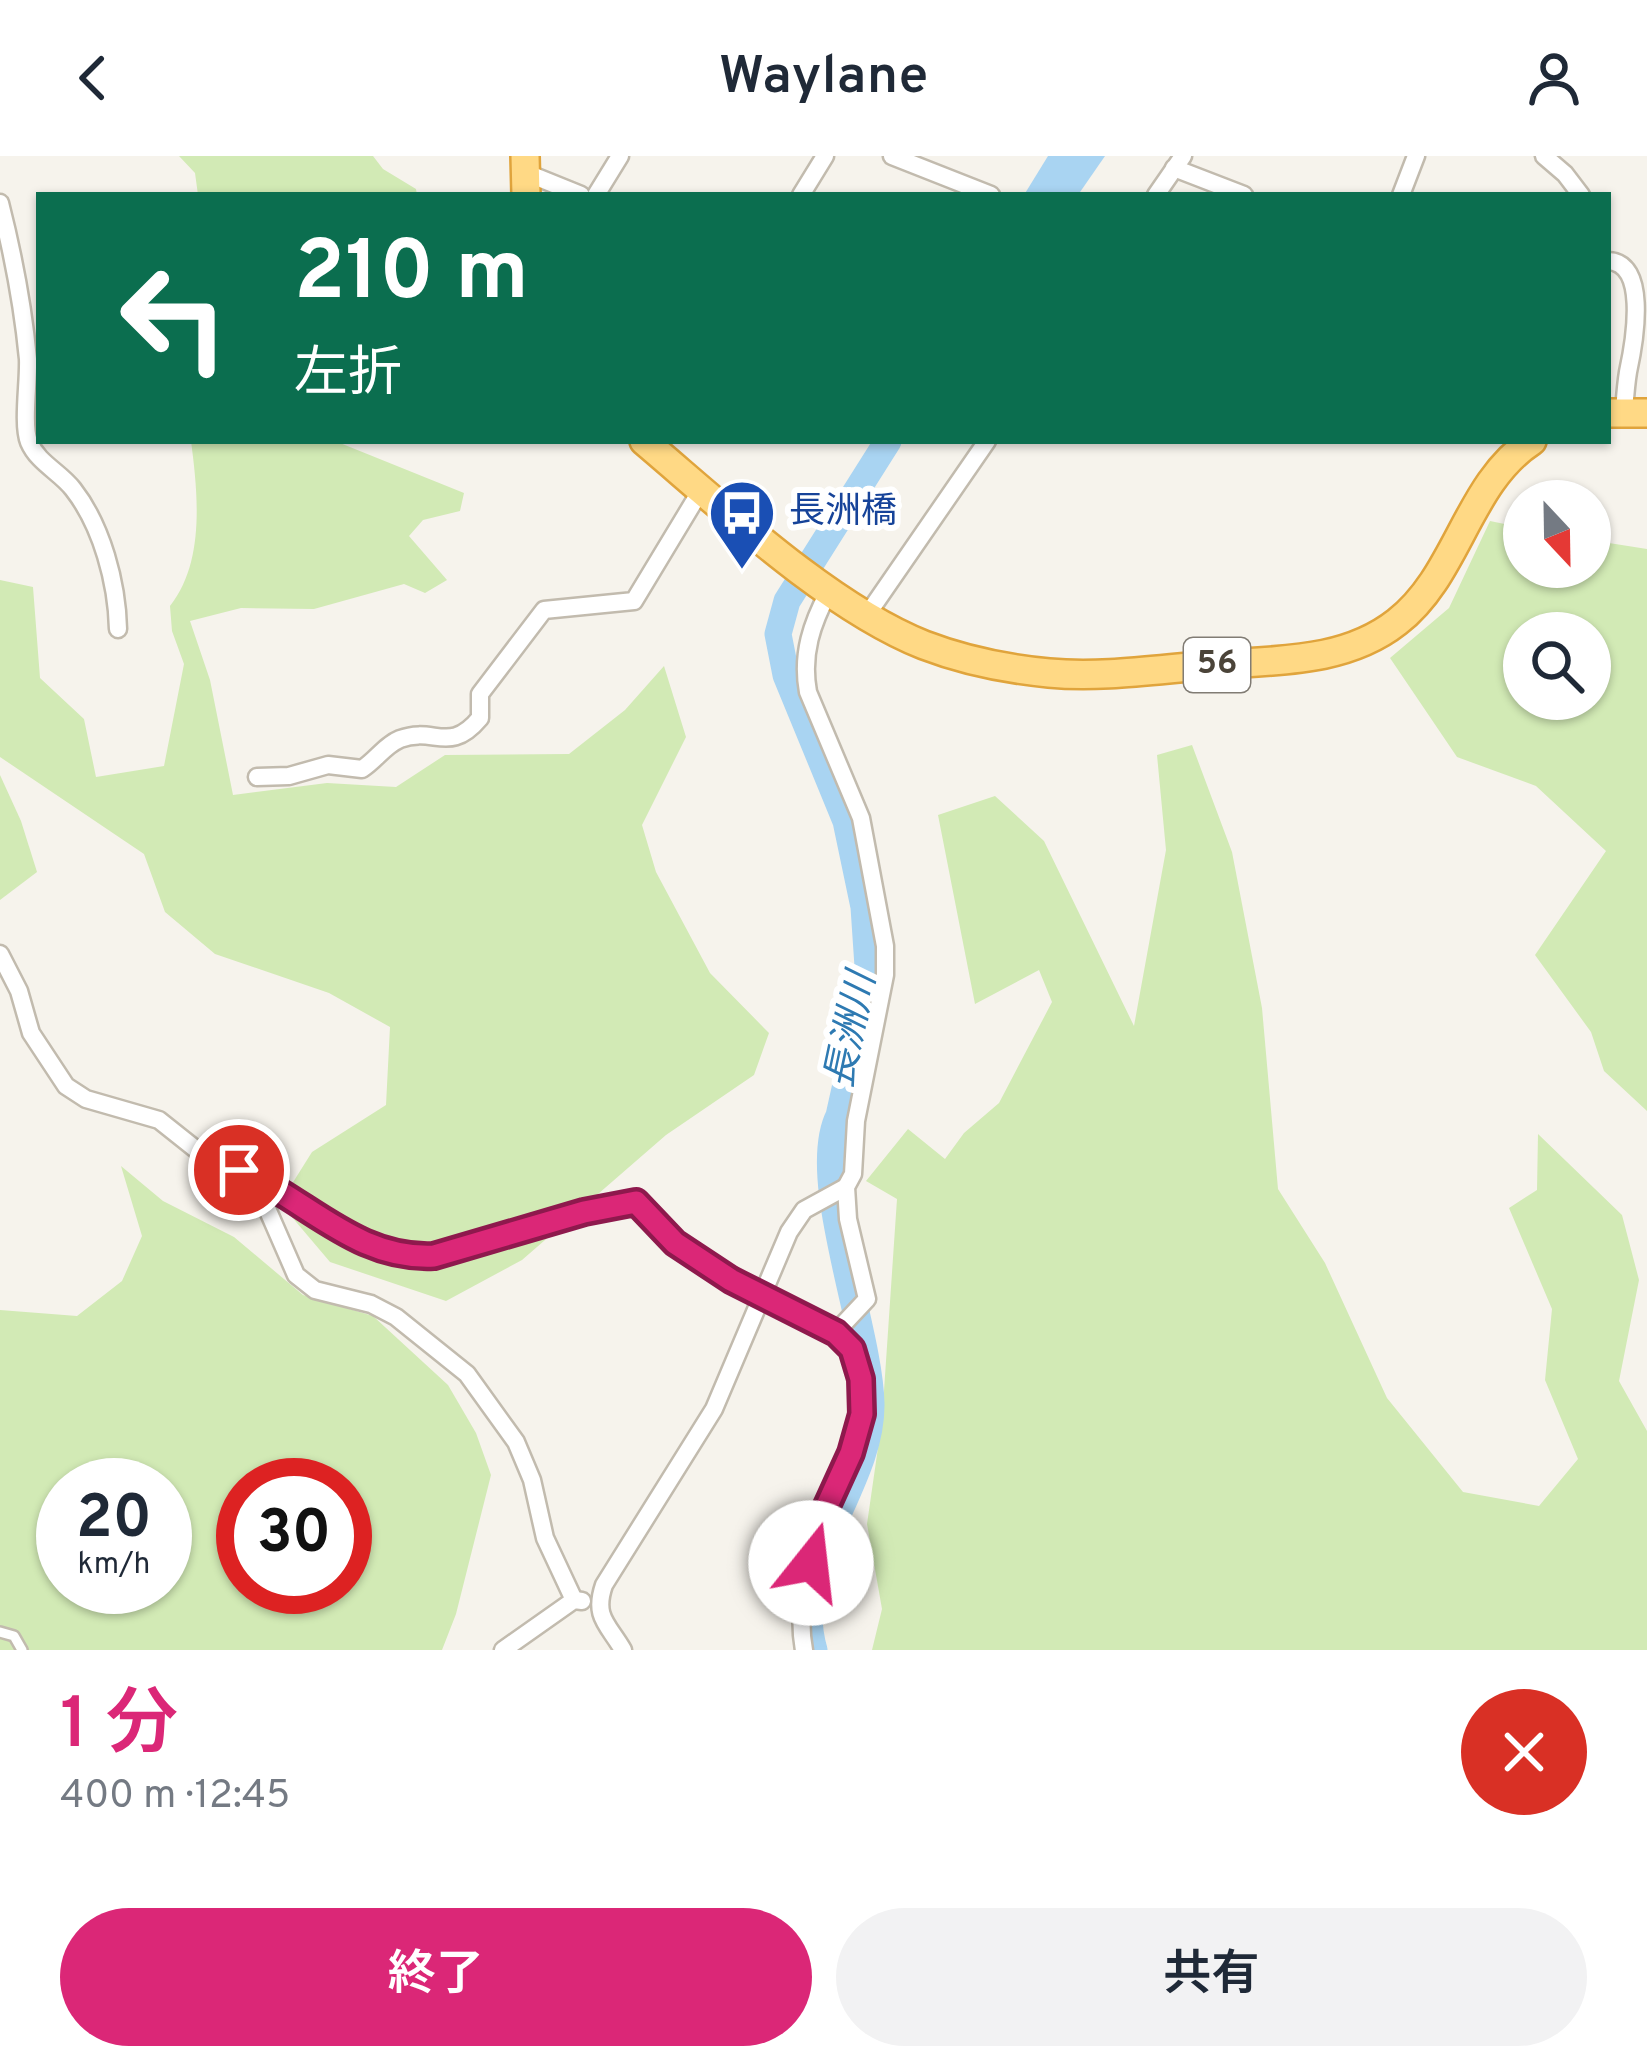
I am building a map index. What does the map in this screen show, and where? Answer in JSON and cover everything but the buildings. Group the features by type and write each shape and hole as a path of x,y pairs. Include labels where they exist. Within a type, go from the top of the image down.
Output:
{"highway":[{"name":"56","path":"656,445 701,490 866,615 921,644 1050,673 1312,658 1355,646 1396,623 1426,595 1493,478 1528,444"}],"street":[{"path":"598,192 620,156"},
{"path":"803,192 825,156"},
{"path":"892,156 983,192"},
{"path":"1402,192 1416,156"},
{"path":"1544,156 1579,192"},
{"path":"1158,192 1178,162 1238,192"},
{"path":"525,176 574,192"},
{"path":"0,203 28,357 28,439 38,457 70,485 88,511 118,603 118,629"},
{"path":"1611,261 1630,264 1645,284 1647,297 1627,375 1626,412"},
{"path":"866,615 985,444"},
{"path":"257,777 289,776 328,765 362,769 408,736 458,738 467,733 480,718 480,694 544,610 634,602 701,490"},
{"path":"825,587 811,626 805,674 808,692 861,818 885,946 880,1004 856,1120 853,1174 846,1187 848,1219 867,1299 836,1333"},
{"path":"0,954 19,991 31,1034 66,1086 86,1100 159,1120 203,1155 239,1170 262,1197 296,1275 314,1290 371,1304 396,1317 466,1374 515,1442 532,1480 545,1538 574,1600"},
{"path":"250,1181 275,1188 330,1228 389,1251 416,1256 434,1256 584,1212 636,1202 675,1243 731,1280 836,1333 852,1349 861,1379 862,1414 851,1453 820,1521 801,1605 804,1650"},
{"path":"623,1650 598,1604 604,1585 714,1409 760,1293 804,1210 846,1187"},
{"path":"502,1650 574,1600 598,1604"}],"lane":[{"path":"0,1632 14,1636 22,1650"}],"green space":[{"path":"179,156 373,156 383,169 416,192 198,192 195,173"},
{"path":"191,444 342,444 464,493 460,511 423,520 409,536 447,580 425,593 404,584 314,609 241,608 190,621 210,680 233,795 327,783 396,787 445,755 569,754 625,710 664,666 686,737 642,825 656,872 710,973 769,1033 754,1075 666,1135 522,1260 446,1301 330,1262 280,1203 312,1152 386,1105 390,1027 329,993 215,954 165,912 144,854 0,757 0,580 33,587 40,678 84,719 96,777 164,766 184,664 172,631 170,606 194,548 196,483"},
{"path":"1490,521 1503,524 1503,588 1611,588 1611,543 1647,549 1647,1111 1604,1071 1591,1032 1535,955 1606,851 1536,786 1457,757 1390,658 1449,608"},
{"path":"1192,745 1232,852 1262,1008 1278,1189 1325,1263 1387,1398 1463,1492 1539,1506 1578,1459 1545,1380 1552,1309 1509,1208 1537,1190 1538,1134 1622,1215 1639,1280 1619,1381 1647,1431 1647,1650 872,1650 882,1609 867,1524 882,1420 897,1199 866,1181 908,1129 945,1159 964,1133 999,1103 1052,1002 1039,970 975,1004 938,815 995,796 1044,841 1134,1026 1166,850 1157,755"},
{"path":"0,775 37,872 0,900"},
{"path":"121,1166 163,1201 234,1237 303,1295 373,1316 448,1385 476,1433 491,1475 456,1614 442,1650 0,1650 0,1310 77,1316 122,1281 142,1236"}],"water":[{"path":"1048,156 1105,156 1080,192 1026,192"}],"waterway":[{"name":"長洲川","path":"814,1650 809,1618 812,1586 859,1465 871,1404 831,1176 831,1143 869,981 864,907 846,821 786,675 778,634 787,601 886,444"}],"place":[{"name":"長洲橋","path":"742,572"}],"route":[{"path":"239,1170 250,1181 275,1188 330,1228 389,1251 416,1256 434,1256 584,1212 636,1202 675,1243 731,1280 836,1333 852,1349 861,1379 862,1414 851,1453 820,1521 811,1563"}]}
